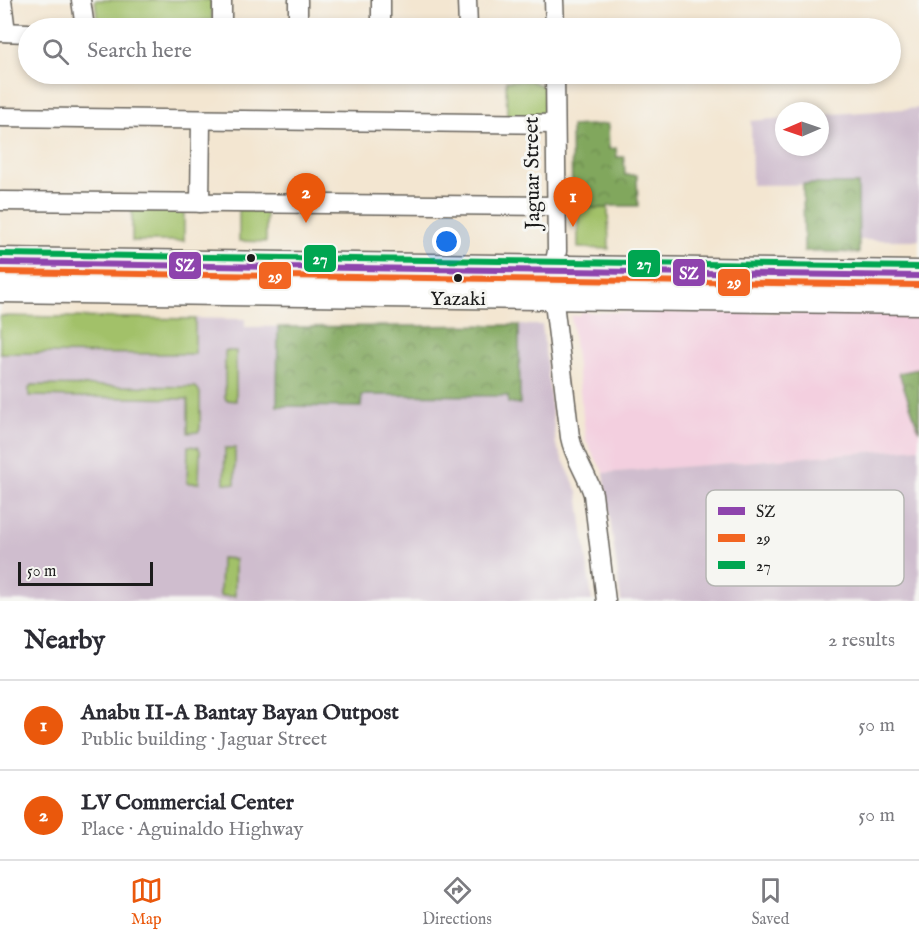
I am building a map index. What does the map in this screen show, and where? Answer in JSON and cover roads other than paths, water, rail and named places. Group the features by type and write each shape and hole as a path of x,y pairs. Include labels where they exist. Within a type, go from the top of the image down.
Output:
{"highway":[{"path":"0,263 553,282 919,299"},
{"path":"0,287 919,276"}],"street":[{"path":"3,0 3,32 18,33"},
{"path":"81,0 84,18"},
{"path":"222,0 222,18"},
{"path":"298,0 298,18"},
{"path":"381,0 381,18"},
{"path":"468,0 468,18"},
{"path":"554,0 555,18"},
{"name":"Jaguar Street","path":"555,84 557,251 553,282 570,437 593,494 606,601"},
{"path":"0,117 555,124"},
{"path":"200,203 201,120"},
{"path":"0,201 557,206"}],"place":[{"name":"LV Commercial Center","path":"306,223"},
{"name":"Anabu II-A Bantay Bayan Outpost","path":"573,227"},
{"name":"Yazaki","path":"458,278"}]}
